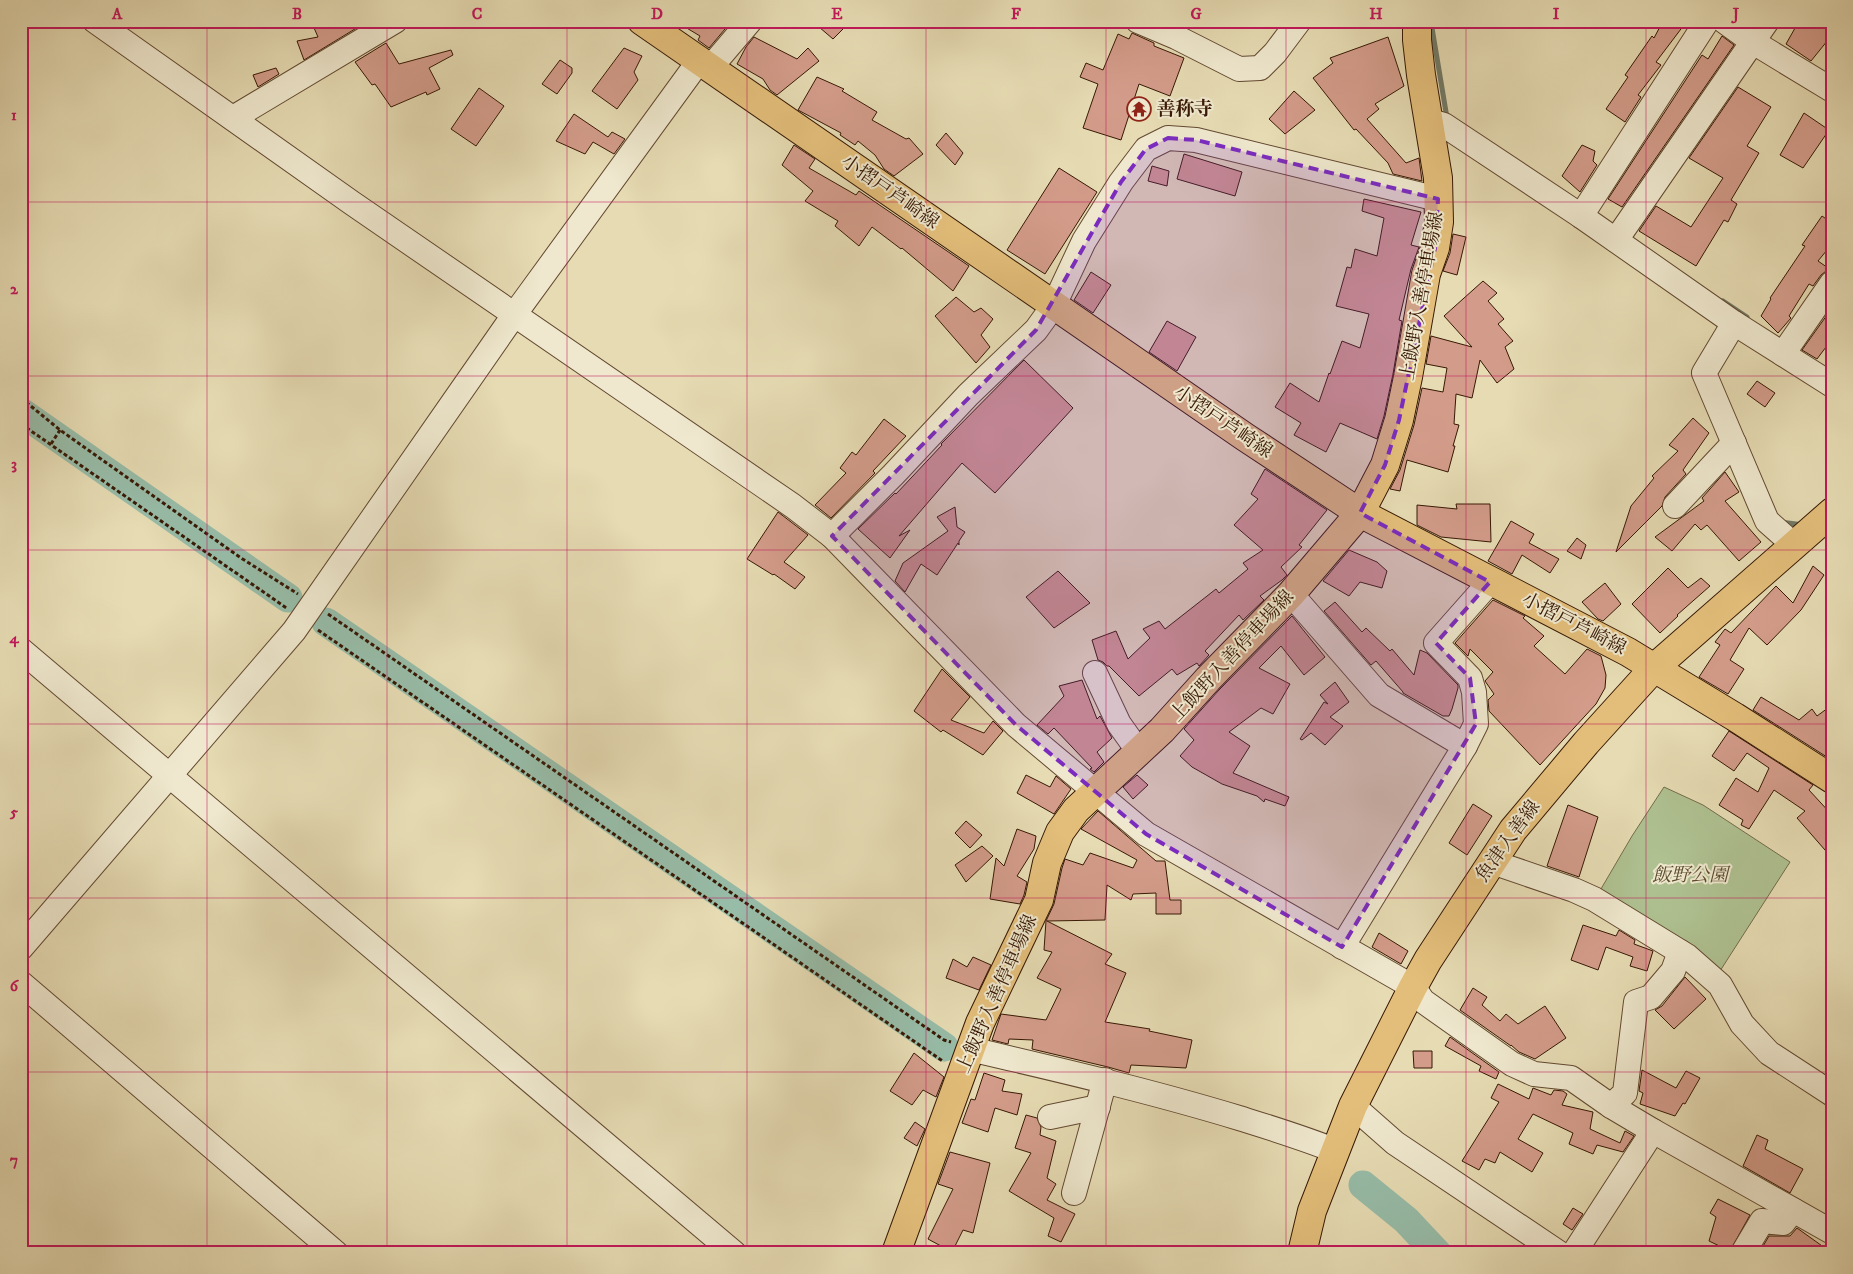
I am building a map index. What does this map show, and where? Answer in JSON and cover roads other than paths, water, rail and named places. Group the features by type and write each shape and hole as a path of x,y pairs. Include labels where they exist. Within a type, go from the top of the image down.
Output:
{"main road":[{"name":"小摺戸芦崎線","path":"642,21 1244,438 1360,513 1628,652 1736,717 1832,779"},
{"name":"上飯野入善停車場線","path":"896,1253 966,1061 993,996 1040,900 1047,863 1060,832 1076,810 1162,730 1208,679 1291,594 1360,513 1385,465 1399,420 1426,274 1435,248 1439,222 1438,178 1427,120 1417,40 1418,21"},
{"name":"魚津入善線","path":"1302,1253 1312,1211 1353,1106 1412,987 1512,830 1586,743 1654,668 1832,512"}],"street":[{"path":"94,21 352,203 793,506 832,536 1016,725 1146,834 1412,987 1423,1001 1512,1064 1534,1074 1570,1078 1653,1131 1832,1232"},
{"path":"21,948 294,631 514,314 704,64 750,21"},
{"path":"1138,21 1239,69 1260,68 1276,53 1299,21"},
{"path":"1581,216 1707,21"},
{"path":"1724,21 1753,42 1832,90"},
{"path":"1616,240 1767,21"},
{"path":"233,118 390,22"},
{"path":"1427,120 1444,125 1581,216 1734,323 1832,385"},
{"path":"832,536 894,475 968,395 1036,330 1054,305 1084,241 1121,182 1146,149 1168,138 1196,140 1438,199"},
{"path":"1782,354 1832,283"},
{"path":"1734,323 1704,373 1767,520 1794,546"},
{"path":"1675,506 1734,444"},
{"path":"1342,947 1465,746 1476,724 1474,692 1470,678 1436,643 1490,582"},
{"path":"1291,594 1379,695 1465,746"},
{"path":"21,650 734,1253"},
{"path":"1095,673 1119,724 1139,752"},
{"path":"1492,862 1574,890 1594,899 1680,952 1720,985 1742,1024 1769,1053 1832,1094"},
{"path":"1612,1106 1625,1093 1636,1002 1651,997 1673,971 1680,952"},
{"path":"21,982 336,1253"},
{"path":"966,1061 1105,1080 1200,1106 1300,1137 1336,1151"},
{"path":"1074,1193 1105,1080"},
{"path":"1353,1106 1395,1142 1559,1253"},
{"path":"1050,1117 1098,1107"},
{"path":"1574,1253 1653,1131"},
{"path":"1743,1253 1762,1221 1783,1223 1793,1210"}],"waterway":[{"path":"1429,21 1432,28 1447,118"},
{"path":"1723,301 1747,317 1744,321"},
{"path":"21,412 288,598"},
{"path":"1780,522 1804,525"},
{"path":"326,622 944,1047"},
{"path":"1363,1185 1406,1220 1437,1253"}],"place":[{"name":"善称寺","path":"1139,109"}],"park label":[{"name":"飯野公園","path":"1690,875"}]}
